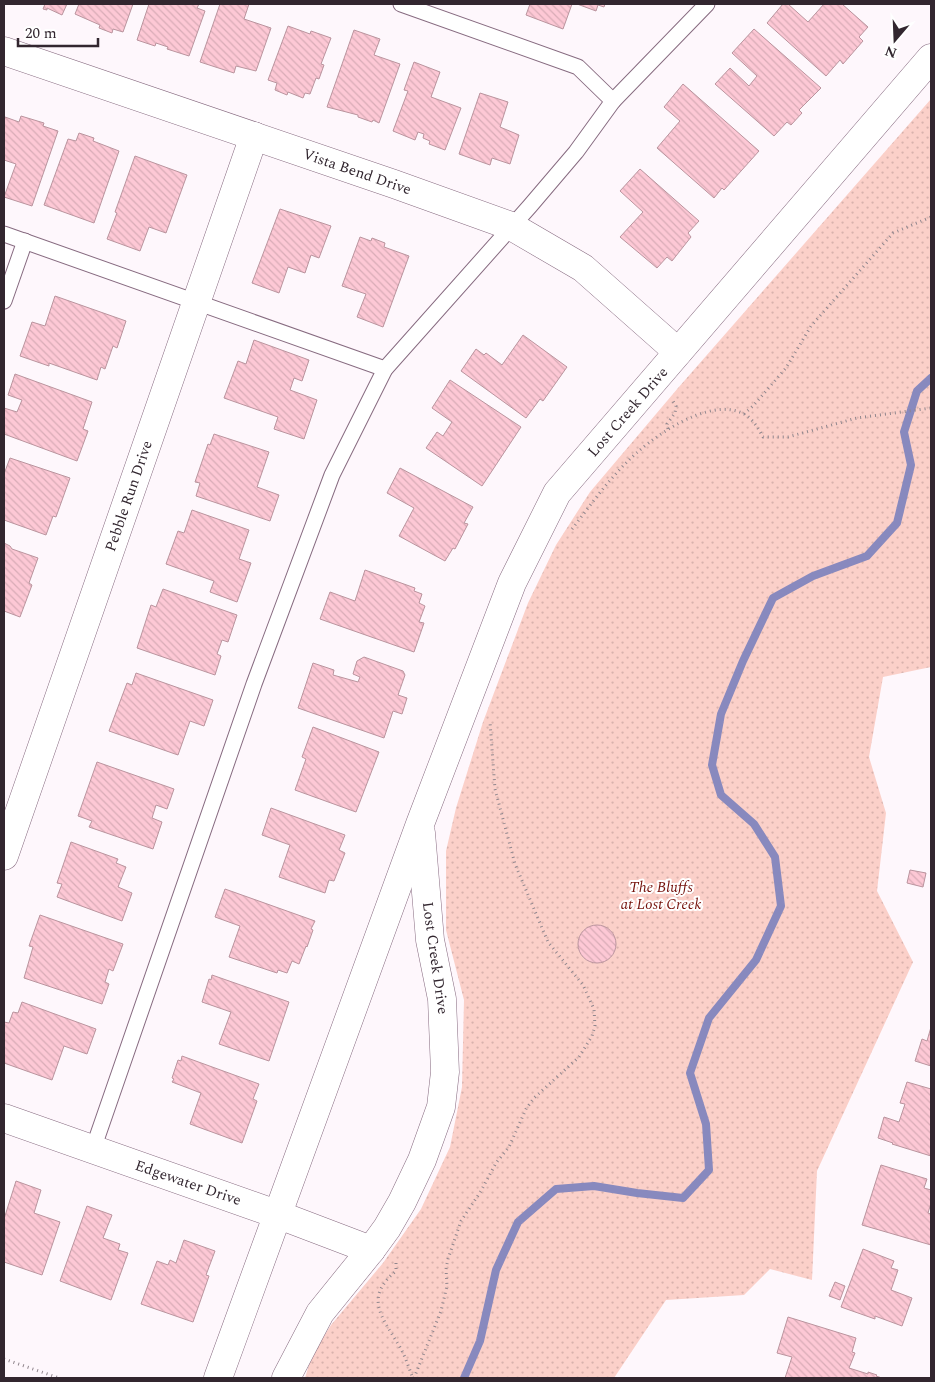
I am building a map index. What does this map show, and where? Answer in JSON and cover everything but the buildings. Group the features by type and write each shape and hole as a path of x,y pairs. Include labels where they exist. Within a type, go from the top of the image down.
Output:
{"street":[{"name":"Vista Bend Drive","path":"4,51 394,184 511,226 583,268 678,352"},
{"name":"Lost Creek Drive","path":"218,1378 420,824 512,583 558,493 931,58"},
{"name":"Pebble Run Drive","path":"4,856 254,136"},
{"name":"Lost Creek Drive","path":"286,1378 320,1312 387,1228 422,1160 441,1107 445,1072 442,999 430,940 420,824"},
{"name":"Edgewater Drive","path":"4,1118 279,1214 371,1250"}],"lane":[{"path":"401,4 578,67 613,101"},
{"path":"93,1149 254,684 329,484 385,369 576,152 613,101 707,4"},
{"path":"4,234 385,369"},
{"path":"4,301 24,241"}],"path":[{"path":"744,414 754,406 786,368 812,326 893,233 931,217"},
{"path":"567,534 626,463 646,445 677,423 703,413 732,410 744,414 755,422 763,437 788,437 857,418 931,408"},
{"path":"413,1378 440,1311 447,1286 446,1269 448,1258 461,1221 481,1192 496,1163 509,1147 526,1108 534,1098 579,1057 592,1036 595,1026 594,1009 583,985 548,942 515,864 495,789 490,717"},
{"path":"371,1250 396,1262 396,1271 384,1281 380,1288 378,1307 403,1351 413,1378"},
{"path":"4,1359 58,1378"}],"green space":[{"name":"The Bluffs at Lost Creek","path":"931,99 931,667 883,677 869,757 886,813 877,891 913,962 817,1171 812,1280 770,1269 744,1295 666,1300 614,1378 305,1378 312,1355 331,1325 383,1263 421,1209 450,1147 462,1087 464,1000 446,930 446,851 456,808 483,722 528,603 556,545 590,492 678,388"}],"waterway":[{"path":"464,1378 480,1341 496,1270 518,1222 556,1189 594,1186 683,1198 709,1170 706,1124 690,1073 709,1018 756,960 781,906 775,857 754,824 721,795 712,765 721,714 743,661 773,598 813,576 867,556 897,523 911,465 904,432 917,391 931,378"}]}
